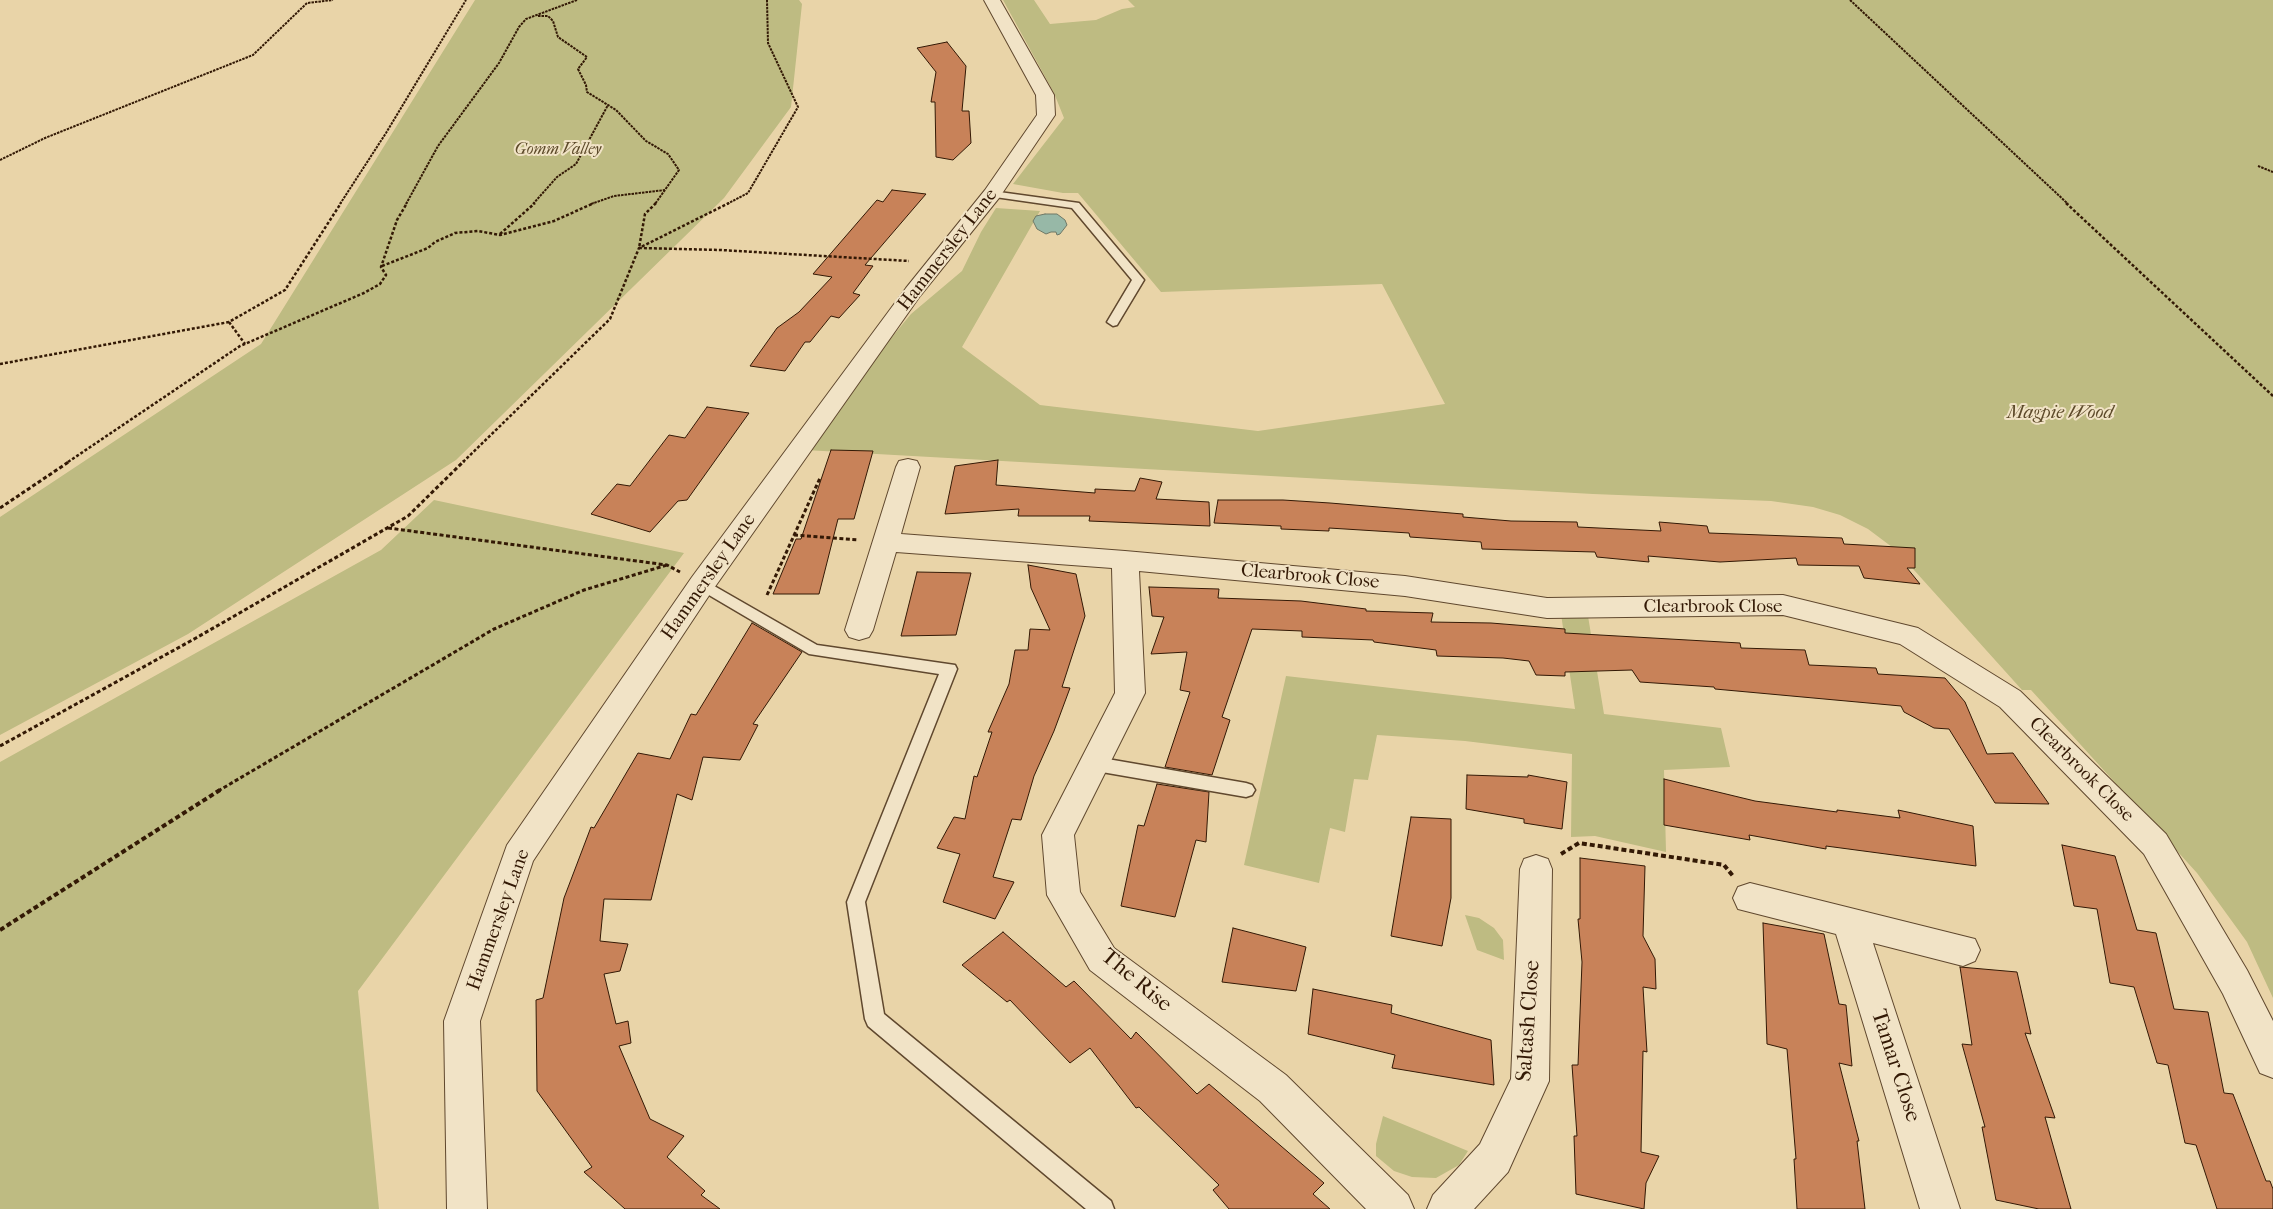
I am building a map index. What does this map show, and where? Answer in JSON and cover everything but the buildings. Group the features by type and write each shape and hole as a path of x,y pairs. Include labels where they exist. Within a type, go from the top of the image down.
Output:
{"street":[{"name":"Hammersley Lane","path":"467,1209 462,1021 519,855 702,584 913,292 992,194 1046,115 1045,95 992,0"},
{"path":"859,630 908,467"},
{"name":"Clearbrook Close","path":"885,542 1125,560 1405,586 1547,608 1783,605 1908,635 2010,699 2156,844 2235,982 2273,1060"},
{"name":"The Rise","path":"1125,560 1130,694 1096,764 1058,835 1064,895 1102,959 1273,1088 1394,1209"},
{"name":"Saltash Close","path":"1447,1209 1494,1158 1530,1081 1536,869"},
{"path":"1750,898 1962,950"},
{"name":"Tamar Close","path":"1849,922 1940,1209"}],"lane":[{"path":"992,194 1075,205 1137,276 1138,280 1113,322"},
{"path":"702,584 814,650 949,669 856,902 875,1019 1103,1209"},
{"path":"1096,764 1246,790"}],"path":[{"path":"0,160 45,138 238,62 253,54 307,3 333,0"},
{"path":"0,364 229,322 285,290 386,133 466,0"},
{"path":"381,267 397,220 438,146 499,63 519,27 526,19 577,0"},
{"path":"639,248 748,193 798,107 768,43 767,0"},
{"path":"1850,0 2273,396"},
{"path":"0,746 408,516 610,319 639,248 645,214 666,190 679,170 668,154 646,141 616,110 587,92 586,84 578,69 587,57 558,37 553,21 548,16 535,16"},
{"path":"500,235 543,195 557,177 576,164 608,105"},
{"path":"2258,166 2273,172"},
{"path":"381,267 428,248 435,242 455,233 478,231 500,235 554,222 581,207 614,196 666,190"},
{"path":"639,248 721,250 908,262 940,259"},
{"path":"0,508 245,344 380,284 386,275 381,267"},
{"path":"229,322 245,344"},
{"path":"767,595 820,478"},
{"path":"388,528 668,565 702,584"},
{"path":"794,535 885,542"},
{"path":"0,930 242,776 494,629 584,590 668,565"},
{"path":"1536,869 1578,843 1724,865 1750,898"}],"green space":[{"name":"Gomm Valley","path":"475,0 799,0 802,4 791,107 724,198 456,460 188,634 0,735 0,517 261,344"},
{"name":"Magpie Wood","path":"1003,0 1034,0 1050,24 1096,20 1122,9 1135,7 1128,0 2273,0 2273,998 2247,942 2197,873 2031,690 2022,690 1896,550 1868,529 1840,515 1813,507 1771,501 1593,494 805,450 868,366 911,314 962,271 981,232 996,208 1040,211 962,347 1040,405 1258,431 1445,404 1382,284 1161,292 1078,193 1063,193 1013,184 1064,118 1054,93"},
{"path":"434,500 684,553 358,991 379,1209 0,1209 0,762 381,550"},
{"path":"1561,614 1588,616 1604,714 1721,728 1730,767 1664,770 1666,852 1595,836 1571,837 1572,754 1465,741 1377,735 1368,780 1354,779 1345,832 1330,828 1319,883 1244,865 1286,676 1575,709"},
{"path":"1465,915 1479,918 1494,928 1503,940 1504,960 1477,950"},
{"path":"1383,1116 1468,1151 1459,1165 1436,1178 1412,1177 1394,1171 1376,1156 1376,1144"}],"shaded area":[{"path":"1057,214 1065,220 1067,225 1060,234 1057,235 1056,232 1051,232 1046,234 1037,229 1033,221 1036,216"}]}
